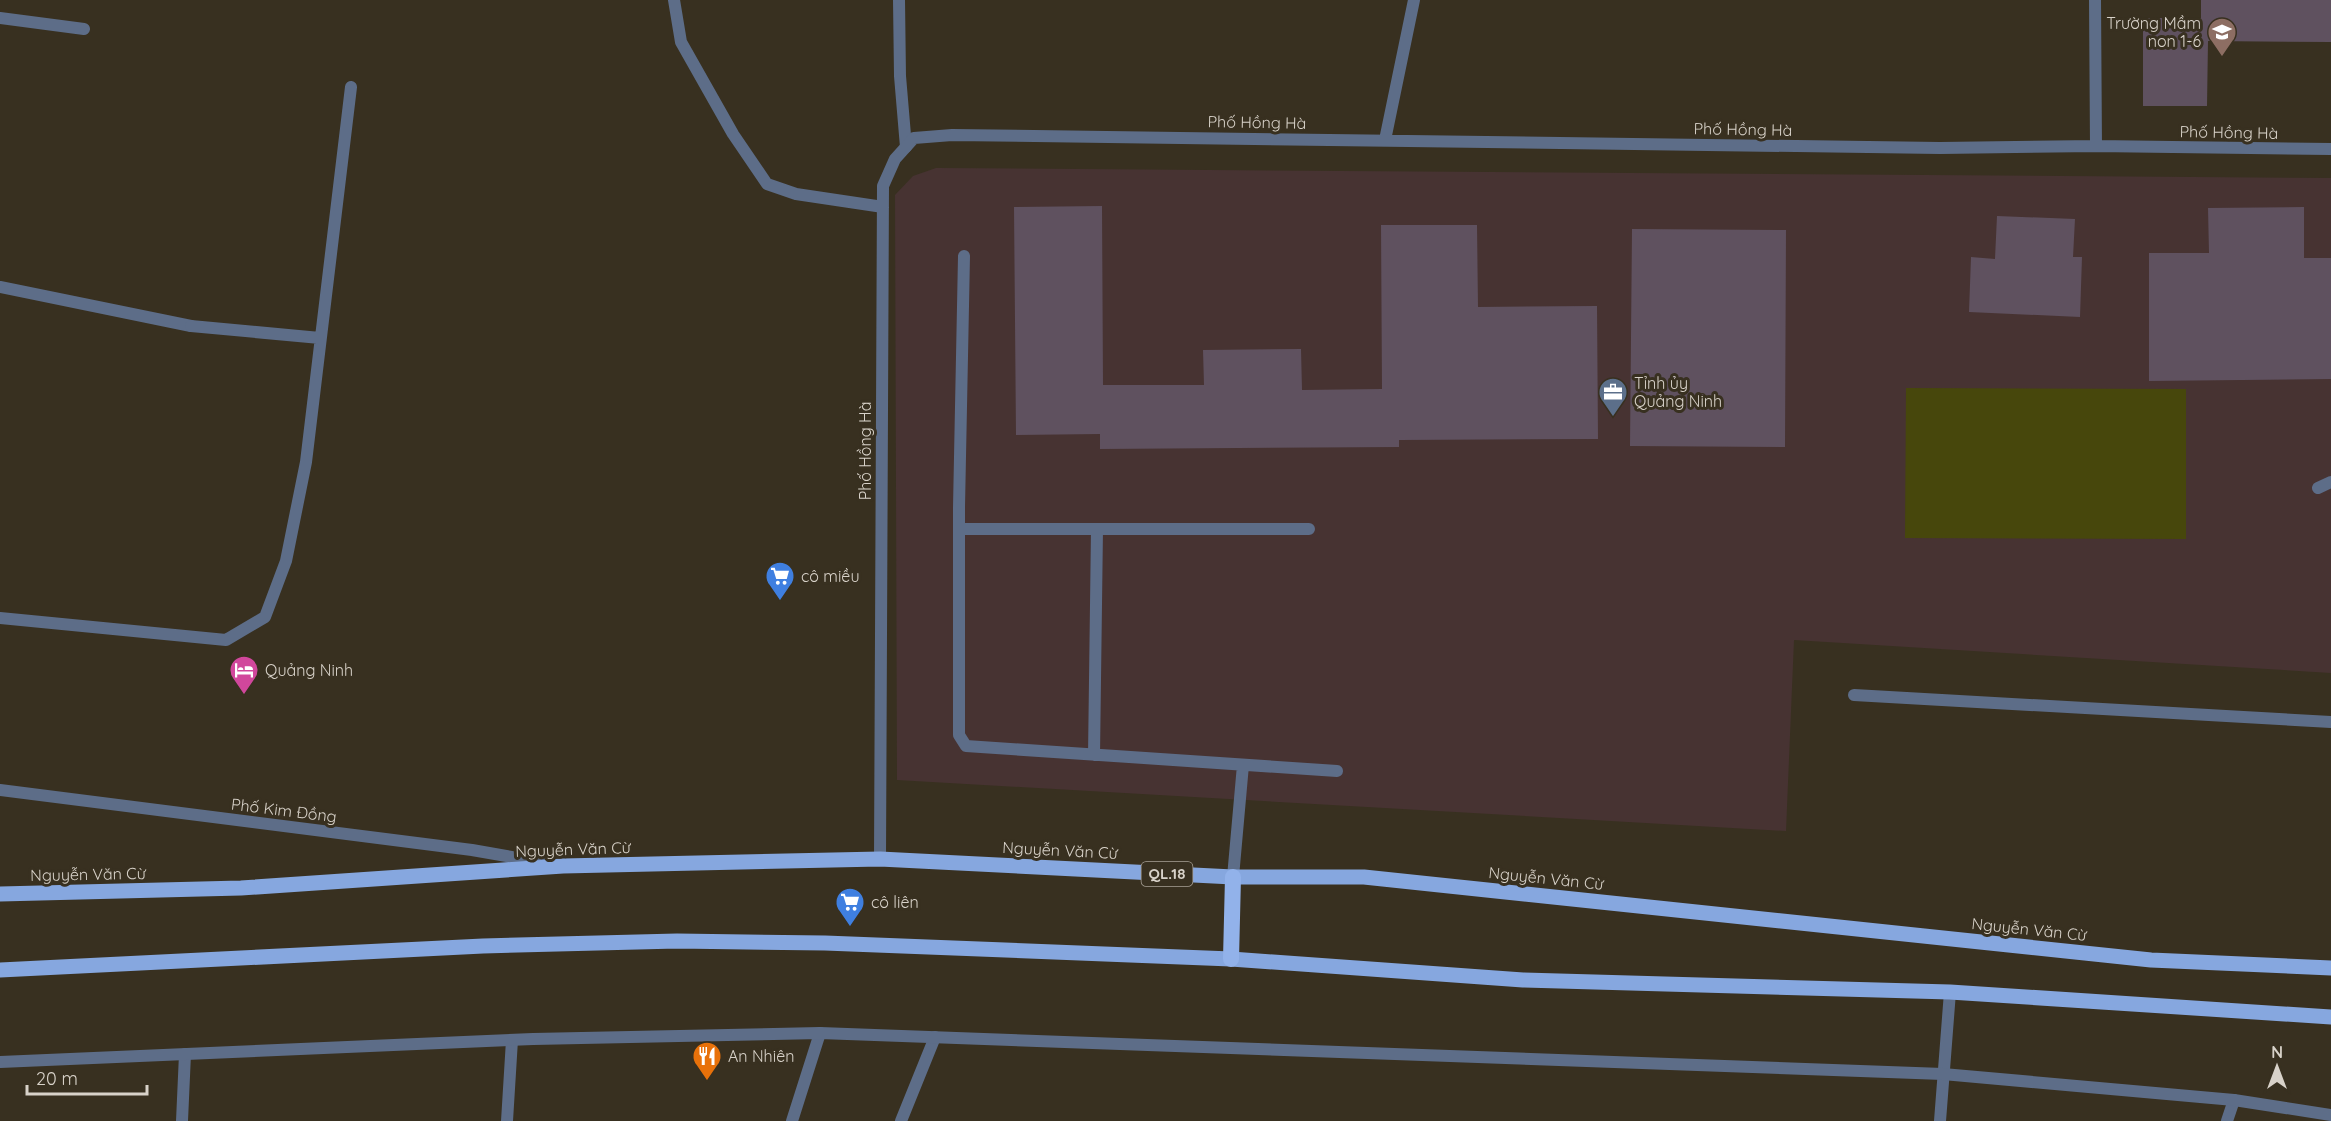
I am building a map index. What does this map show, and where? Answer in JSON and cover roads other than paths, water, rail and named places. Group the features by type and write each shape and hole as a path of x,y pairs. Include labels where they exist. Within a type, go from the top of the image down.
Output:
{"highway":[{"path":"1231,959 1233,877"}],"main road":[{"name":"Nguyễn Văn Cừ","path":"0,894 241,888 563,866 880,860 1233,877 1364,877 2151,960 2331,968"},
{"path":"0,970 472,947 677,941 947,946 1231,959 1523,980 1950,992 2331,1017"}],"street":[{"path":"674,0 681,42 733,134 767,184 796,194 883,207"},
{"path":"899,0 900,76 906,147"},
{"path":"1385,140 1414,0"},
{"path":"2095,0 2097,146"},
{"path":"0,18 84,29"},
{"path":"0,618 226,640 265,617 286,561 306,462 351,87"},
{"name":"Phố Hồng Hà","path":"880,860 883,186 895,159 915,138 952,135 1940,148 2097,146 2331,149"},
{"path":"964,256 959,530 959,735 966,746 1337,771"},
{"path":"0,287 191,326 320,338"},
{"path":"2318,488 2331,482"},
{"path":"959,530 1309,530"},
{"path":"1094,754 1097,530"},
{"path":"1854,695 2331,722"},
{"path":"1233,877 1243,765"},
{"name":"Phố Kim Đồng","path":"0,790 472,850 563,866"},
{"path":"1940,1121 1950,992"},
{"path":"792,1121 820,1033"},
{"path":"0,1062 512,1040 820,1033 1943,1074 2234,1100 2331,1115"},
{"path":"902,1121 935,1037"},
{"path":"507,1121 512,1040"},
{"path":"182,1121 185,1054"},
{"path":"2227,1121 2234,1100"}],"place":[{"name":"Trường Mầm non 1-6","path":"2222,58"},
{"name":"Tỉnh ủy Quảng Ninh","path":"1613,418"},
{"name":"cô miều","path":"780,602"},
{"name":"Quảng Ninh","path":"244,696"},
{"name":"cô liên","path":"850,928"},
{"name":"An Nhiên","path":"707,1082"}]}
